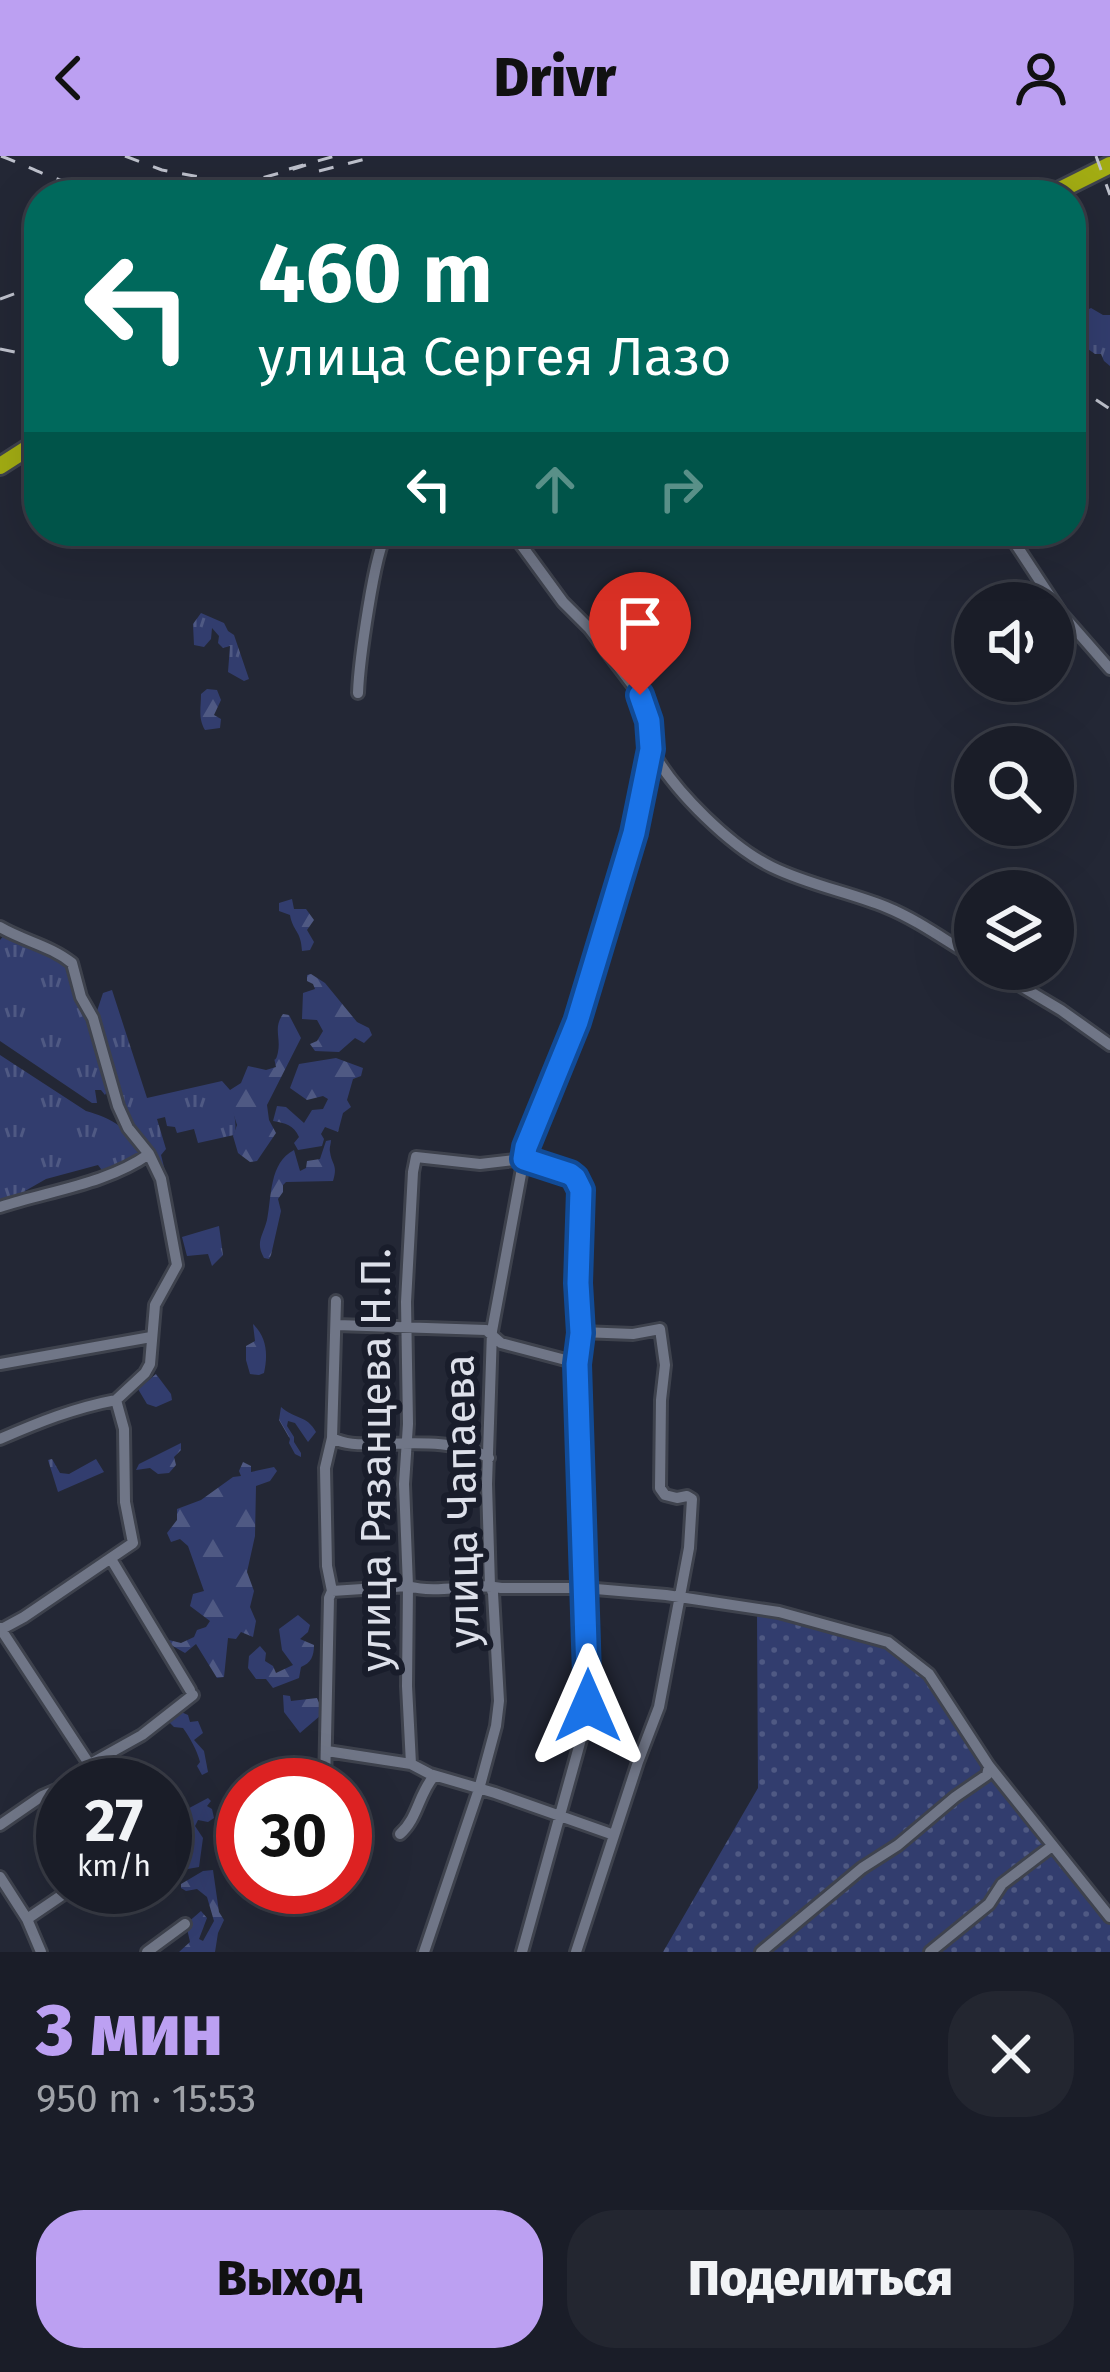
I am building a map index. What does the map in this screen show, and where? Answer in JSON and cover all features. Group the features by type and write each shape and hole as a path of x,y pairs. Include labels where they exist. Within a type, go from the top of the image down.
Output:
{"highway":[{"path":"1080,180 1110,165"}],"street":[{"path":"358,694 380,546"},
{"name":"улица Чапаева","path":"424,1952 496,1726 488,1390 492,1336 526,1147 577,1022 639,814 651,749 649,721 640,695 522,546"},
{"path":"1016,546 1060,613 1110,669"},
{"path":"651,749 676,786 743,850 812,883 885,907 954,945"},
{"path":"0,927 72,963 118,1106 161,1179 178,1264 159,1294 146,1373 116,1400 44,1418 0,1439"},
{"path":"1027,990 1110,1045"},
{"path":"0,1207 82,1183 149,1154"},
{"name":"улица Рязанцева Н.П.","path":"411,1764 406,1302 416,1157 480,1164 524,1159"},
{"path":"522,1952 588,1706 589,1657 577,1364 581,1333 579,1184 570,1174 524,1159"},
{"path":"327,1758 325,1696 332,1591 327,1580 324,1492 332,1438 336,1301"},
{"path":"337,1325 486,1330 501,1343 577,1364"},
{"path":"576,1952 659,1706 689,1548 692,1499 665,1495 660,1488 665,1365 660,1329 633,1334 581,1333"},
{"path":"0,1364 151,1336"},
{"path":"86,1758 0,1629 133,1543 125,1502 124,1429 116,1400"},
{"path":"332,1438 355,1444 470,1448 489,1458"},
{"path":"101,1758 142,1735 192,1693 111,1559"},
{"path":"332,1591 407,1586 626,1590 779,1612 888,1642 929,1674 989,1766 1110,1917"},
{"path":"327,1750 411,1764 434,1776 614,1835"},
{"path":"761,1952 862,1868 987,1775 989,1766"},
{"path":"400,1834 413,1823 421,1794 434,1776"},
{"path":"0,1826 36,1800"},
{"path":"930,1952 988,1904 1002,1884 1052,1846"},
{"path":"0,1876 40,1951"},
{"path":"27,1919 36,1913"},
{"path":"147,1952 184,1924"}],"green space":[{"path":"1086,310 1110,315 1110,366 1101,354 1086,348"},
{"path":"201,613 224,623 234,635 249,679 228,672 230,646 223,648 218,643 212,628 204,647 194,645 193,624"},
{"path":"217,690 221,700 214,715 221,719 220,728 205,730 203,726 201,694"},
{"path":"292,899 294,909 306,909 314,920 307,930 314,942 310,950 302,951 290,915 279,911 279,903"},
{"path":"6,933 62,960 72,972 108,1090 105,1095 95,1090 97,1103 0,1041 0,940"},
{"path":"311,974 325,983 357,1022 369,1028 372,1035 364,1043 355,1038 339,1052 315,1051 310,1044 323,1031 317,1020 302,1019 303,993 315,989 307,981"},
{"path":"112,990 147,1098 222,1081 230,1090 234,1135 198,1143 194,1129 177,1133 175,1127 167,1126 165,1117 157,1119 166,1149 161,1155 166,1175 151,1147 130,1126 131,1120 125,1119 95,1017 103,993"},
{"path":"283,1014 289,1015 301,1038 267,1105 276,1133 257,1161 250,1162 238,1153 233,1136 237,1125 230,1090 241,1083 248,1066 276,1067"},
{"path":"0,1055 86,1111 120,1126 133,1139 140,1156 104,1173 98,1165 46,1179 25,1195 0,1204"},
{"path":"336,1058 363,1068 361,1076 353,1079 347,1100 351,1107 343,1113 338,1132 325,1127 322,1146 298,1150 295,1130 273,1121 277,1106 286,1107 304,1123 312,1110 323,1109 328,1099 307,1100 290,1088 299,1064"},
{"path":"331,1140 333,1181 283,1185 271,1255 264,1258 261,1239 280,1163 294,1150 300,1171 307,1161 320,1159 326,1141"},
{"path":"219,1226 223,1255 212,1266 208,1254 187,1256 182,1237"},
{"path":"253,1324 265,1347 264,1373 259,1375 250,1374 246,1360 246,1346 255,1341"},
{"path":"156,1374 172,1400 156,1407 147,1404 138,1389"},
{"path":"281,1407 316,1432 308,1442 295,1423 288,1421 301,1457 295,1454 279,1420"},
{"path":"181,1443 169,1473 136,1470 139,1464"},
{"path":"52,1459 60,1473 69,1474 96,1459 104,1472 58,1492 48,1460"},
{"path":"243,1462 251,1466 251,1472 274,1467 277,1471 270,1481 256,1486 255,1536 247,1572 254,1591 250,1607 256,1621 253,1637 241,1632 236,1639 228,1638 224,1677 217,1678 196,1644 185,1653 169,1640 181,1643 194,1637 210,1621 190,1606 193,1594 204,1591 188,1546 180,1539 171,1542 167,1533 177,1520 177,1509 241,1476"},
{"path":"757,1611 863,1637 920,1673 1110,1924 1110,1952 663,1952 758,1788"},
{"path":"298,1615 310,1625 300,1639 314,1645 313,1656 301,1667 299,1678 273,1688 266,1679 256,1679 248,1668 249,1656 260,1646 276,1673 293,1665 282,1650 279,1629"},
{"path":"283,1695 291,1701 317,1698 321,1715 300,1733 284,1712"},
{"path":"181,1712 190,1722 198,1721 203,1733 194,1740 204,1751 208,1772 202,1775 183,1728 168,1721"},
{"path":"208,1798 214,1818 198,1820 195,1826 203,1838 199,1867 192,1868 192,1807"},
{"path":"213,1870 216,1914 224,1920 215,1952 179,1952 190,1942 186,1924 201,1911 207,1918 199,1939 203,1941 214,1921 207,1897 192,1890 192,1878"}],"railway":[{"path":"1,156 61,180"},
{"path":"125,156 162,170 205,178"},
{"path":"289,169 335,156"},
{"path":"319,171 377,156"},
{"path":"1096,156 1110,195"},
{"path":"252,180 306,165"},
{"path":"0,299 24,290"},
{"path":"0,349 24,354"},
{"path":"1086,393 1110,409"}],"route":[{"path":"588,1706 577,1364 581,1190 570,1174 524,1159 577,1022 634,833 651,749 649,721 640,695"}]}
